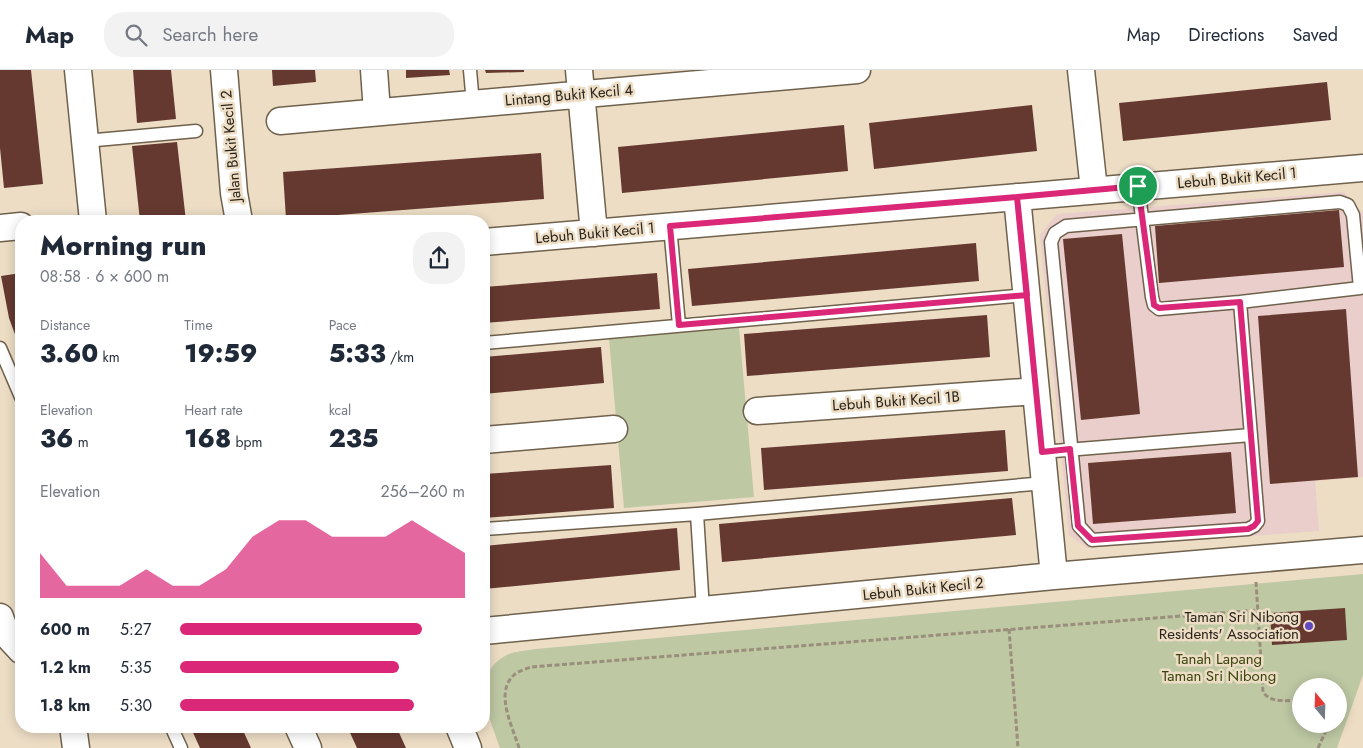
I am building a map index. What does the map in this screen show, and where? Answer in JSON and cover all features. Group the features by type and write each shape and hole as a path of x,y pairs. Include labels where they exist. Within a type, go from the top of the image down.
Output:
{"street":[{"path":"78,70 85,141 85,215"},
{"name":"Jalan Bukit Kecil 2","path":"224,70 234,193 238,215"},
{"path":"374,70 378,112"},
{"name":"Lintang Bukit Kecil 4","path":"280,120 473,104 580,82 857,70"},
{"path":"1081,70 1094,190"},
{"path":"580,82 594,233"},
{"name":"Lebuh Bukit Kecil 1","path":"490,242 1363,168"},
{"path":"1017,197 1054,576"},
{"path":"0,228 15,227"},
{"name":"Lebuh Bukit Kecil 1B","path":"757,411 1036,391"},
{"path":"490,439 614,429"},
{"name":"Lebuh Bukit Kecil 2","path":"490,630 1054,576 1363,550"},
{"path":"0,617 6,634 15,644"},
{"path":"75,733 76,748"},
{"path":"301,733 308,748"},
{"path":"461,733 468,748"}],"lane":[{"path":"470,70 473,104"},
{"path":"85,141 196,131"},
{"path":"1138,186 1142,219 1152,297 1154,305 1159,308 1240,302 1360,288 1353,215 1348,205 1340,202 1142,219 1066,226 1055,233 1051,242 1078,526 1092,540 1248,529 1258,521 1240,302"},
{"path":"670,226 679,325"},
{"path":"490,342 1027,295"},
{"path":"0,348 15,383"},
{"path":"1042,452 1251,435"},
{"path":"490,530 697,514 1045,483"},
{"path":"697,514 703,610"},
{"path":"174,733 181,748"}],"path":[{"path":"1256,577 1263,692 1272,700 1292,700"},
{"path":"519,748 504,698 506,685 515,674 531,667 1258,610"},
{"path":"1010,630 1018,748"},
{"path":"1318,748 1325,733"}],"shaded area":[{"path":"1344,192 1363,213 1363,477 1315,481 1319,531 1087,548 1069,535 1040,235 1057,214"}],"green space":[{"path":"739,328 754,497 624,508 609,339"},
{"name":"Tanah Lapang Taman Sri Nibong","path":"1363,574 1363,675 1348,717 1348,678 1292,678 1292,733 1342,733 1337,748 500,748 490,718 490,672 494,665 508,654 536,649"}],"building":[{"path":"0,70 31,70 43,184 4,188 0,148"},
{"path":"133,70 171,70 176,119 137,123"},
{"path":"272,70 315,70 316,82 273,86"},
{"path":"406,70 449,70 450,75 406,78"},
{"path":"485,70 524,70 524,72 486,73"},
{"path":"1327,82 1331,120 1123,141 1119,103"},
{"path":"1032,105 1037,151 874,169 869,123"},
{"path":"844,125 848,171 622,193 618,147"},
{"path":"177,142 185,215 139,215 132,146"},
{"path":"541,153 544,199 338,215 286,215 283,172"},
{"path":"1339,210 1344,267 1159,283 1155,226"},
{"path":"1122,234 1140,414 1081,420 1063,239"},
{"path":"976,243 979,281 692,306 688,269"},
{"path":"657,273 660,309 490,323 490,287"},
{"path":"15,274 15,334 9,318 1,276"},
{"path":"1346,309 1358,477 1270,484 1258,316"},
{"path":"987,315 990,357 747,376 744,334"},
{"path":"601,347 604,383 490,393 490,356"},
{"path":"1005,430 1008,471 764,490 761,448"},
{"path":"1231,452 1236,513 1093,524 1088,463"},
{"path":"611,465 614,508 490,518 490,474"},
{"path":"1012,498 1016,535 722,562 719,524"},
{"path":"677,528 680,570 490,588 490,545"},
{"name":"Taman Sri Nibong Residents' Association","path":"1345,608 1347,640 1272,645 1270,613"},
{"path":"193,733 244,733 251,748 200,748"},
{"path":"350,733 399,733 406,748 357,748"}],"place":[{"name":"Taman Sri Nibong Residents' Association","path":"1309,626"}],"route":[{"path":"1138,186 1017,197 1027,295 679,325 670,226 1017,197 1022,246 1027,295 1042,452 1070,449 1078,526 1092,540 1248,529 1258,521 1240,302 1159,308 1154,305 1138,186"}]}
